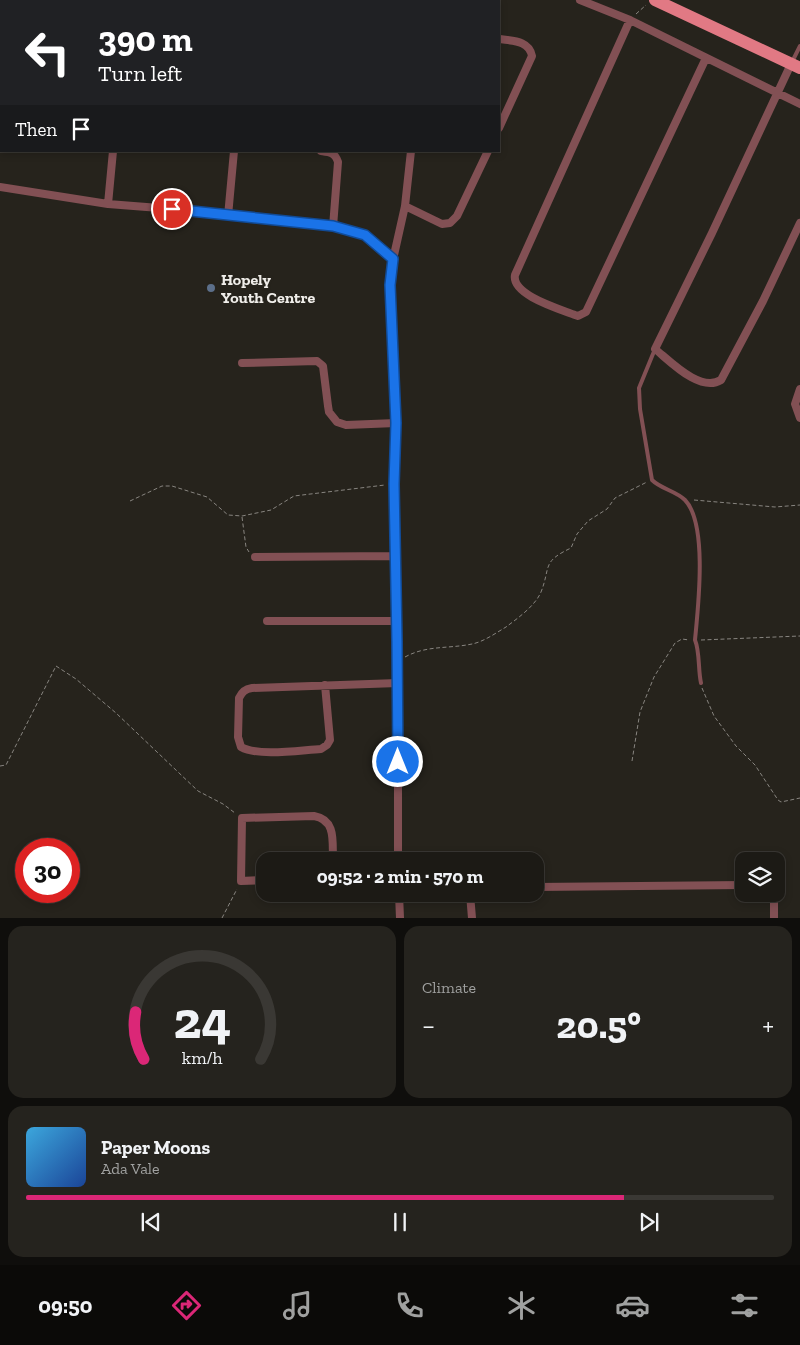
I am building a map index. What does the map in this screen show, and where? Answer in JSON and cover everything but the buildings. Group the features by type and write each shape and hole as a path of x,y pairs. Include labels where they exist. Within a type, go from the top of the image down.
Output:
{"main road":[{"path":"654,0 795,66"}],"street":[{"path":"580,0 630,20 800,104"},
{"path":"630,20 515,275 515,284 529,296 578,316 586,312 706,58"},
{"path":"500,39 524,43 529,48 532,56 500,126"},
{"path":"795,66 777,92 655,349 689,376 710,383 721,380 763,301 800,223"},
{"path":"108,204 113,152"},
{"path":"228,216 234,152"},
{"path":"331,152 335,155 338,162 333,226"},
{"path":"398,852 398,661 394,484 396,423 390,285 393,259 405,206 411,152"},
{"path":"405,206 442,224 450,223 457,216 488,152"},
{"path":"0,187 108,204 333,226 365,235 393,259"},
{"path":"242,363 317,361 323,366 330,412 337,422 346,424 396,423"},
{"path":"800,389 795,404 800,418"},
{"path":"255,557 395,556"},
{"path":"267,621 397,621"},
{"path":"325,686 330,740 327,746 321,749 271,752 246,750 241,747 238,737 239,698 241,692 252,688 325,686 398,684"},
{"path":"256,880 241,881 242,818 321,817 332,830 333,852"},
{"path":"544,887 735,885"},
{"path":"399,902 400,918"},
{"path":"471,902 472,918"},
{"path":"774,902 774,918"}],"lane":[{"path":"795,66 800,46"},
{"path":"655,349 639,388 640,409 652,480 658,486 684,499 689,505 694,521 700,560 695,640 698,647 697,658 701,683"}],"path":[{"path":"630,20 654,0"},
{"path":"398,661 426,648 474,644 495,634 508,625 534,603 541,592 548,565 557,554 571,548 577,534 588,521 608,509 615,498 652,480"},
{"path":"130,501 162,486 172,486 206,498 228,515 242,516 271,510 294,496 362,486 394,484"},
{"path":"684,499 774,506 800,505"},
{"path":"242,516 247,551 255,557"},
{"path":"632,761 640,712 656,672 678,640 800,636"},
{"path":"0,766 6,765 56,666 76,679 116,713 198,790 223,804 242,818"},
{"path":"701,683 714,716 736,746 755,765 778,800 781,802 800,798"},
{"path":"222,918 241,881"}],"place":[{"name":"Hopely Youth Centre","path":"211,288"}],"route":[{"path":"172,209 333,226 365,235 393,259 390,285 396,423 394,484 398,762"}]}
